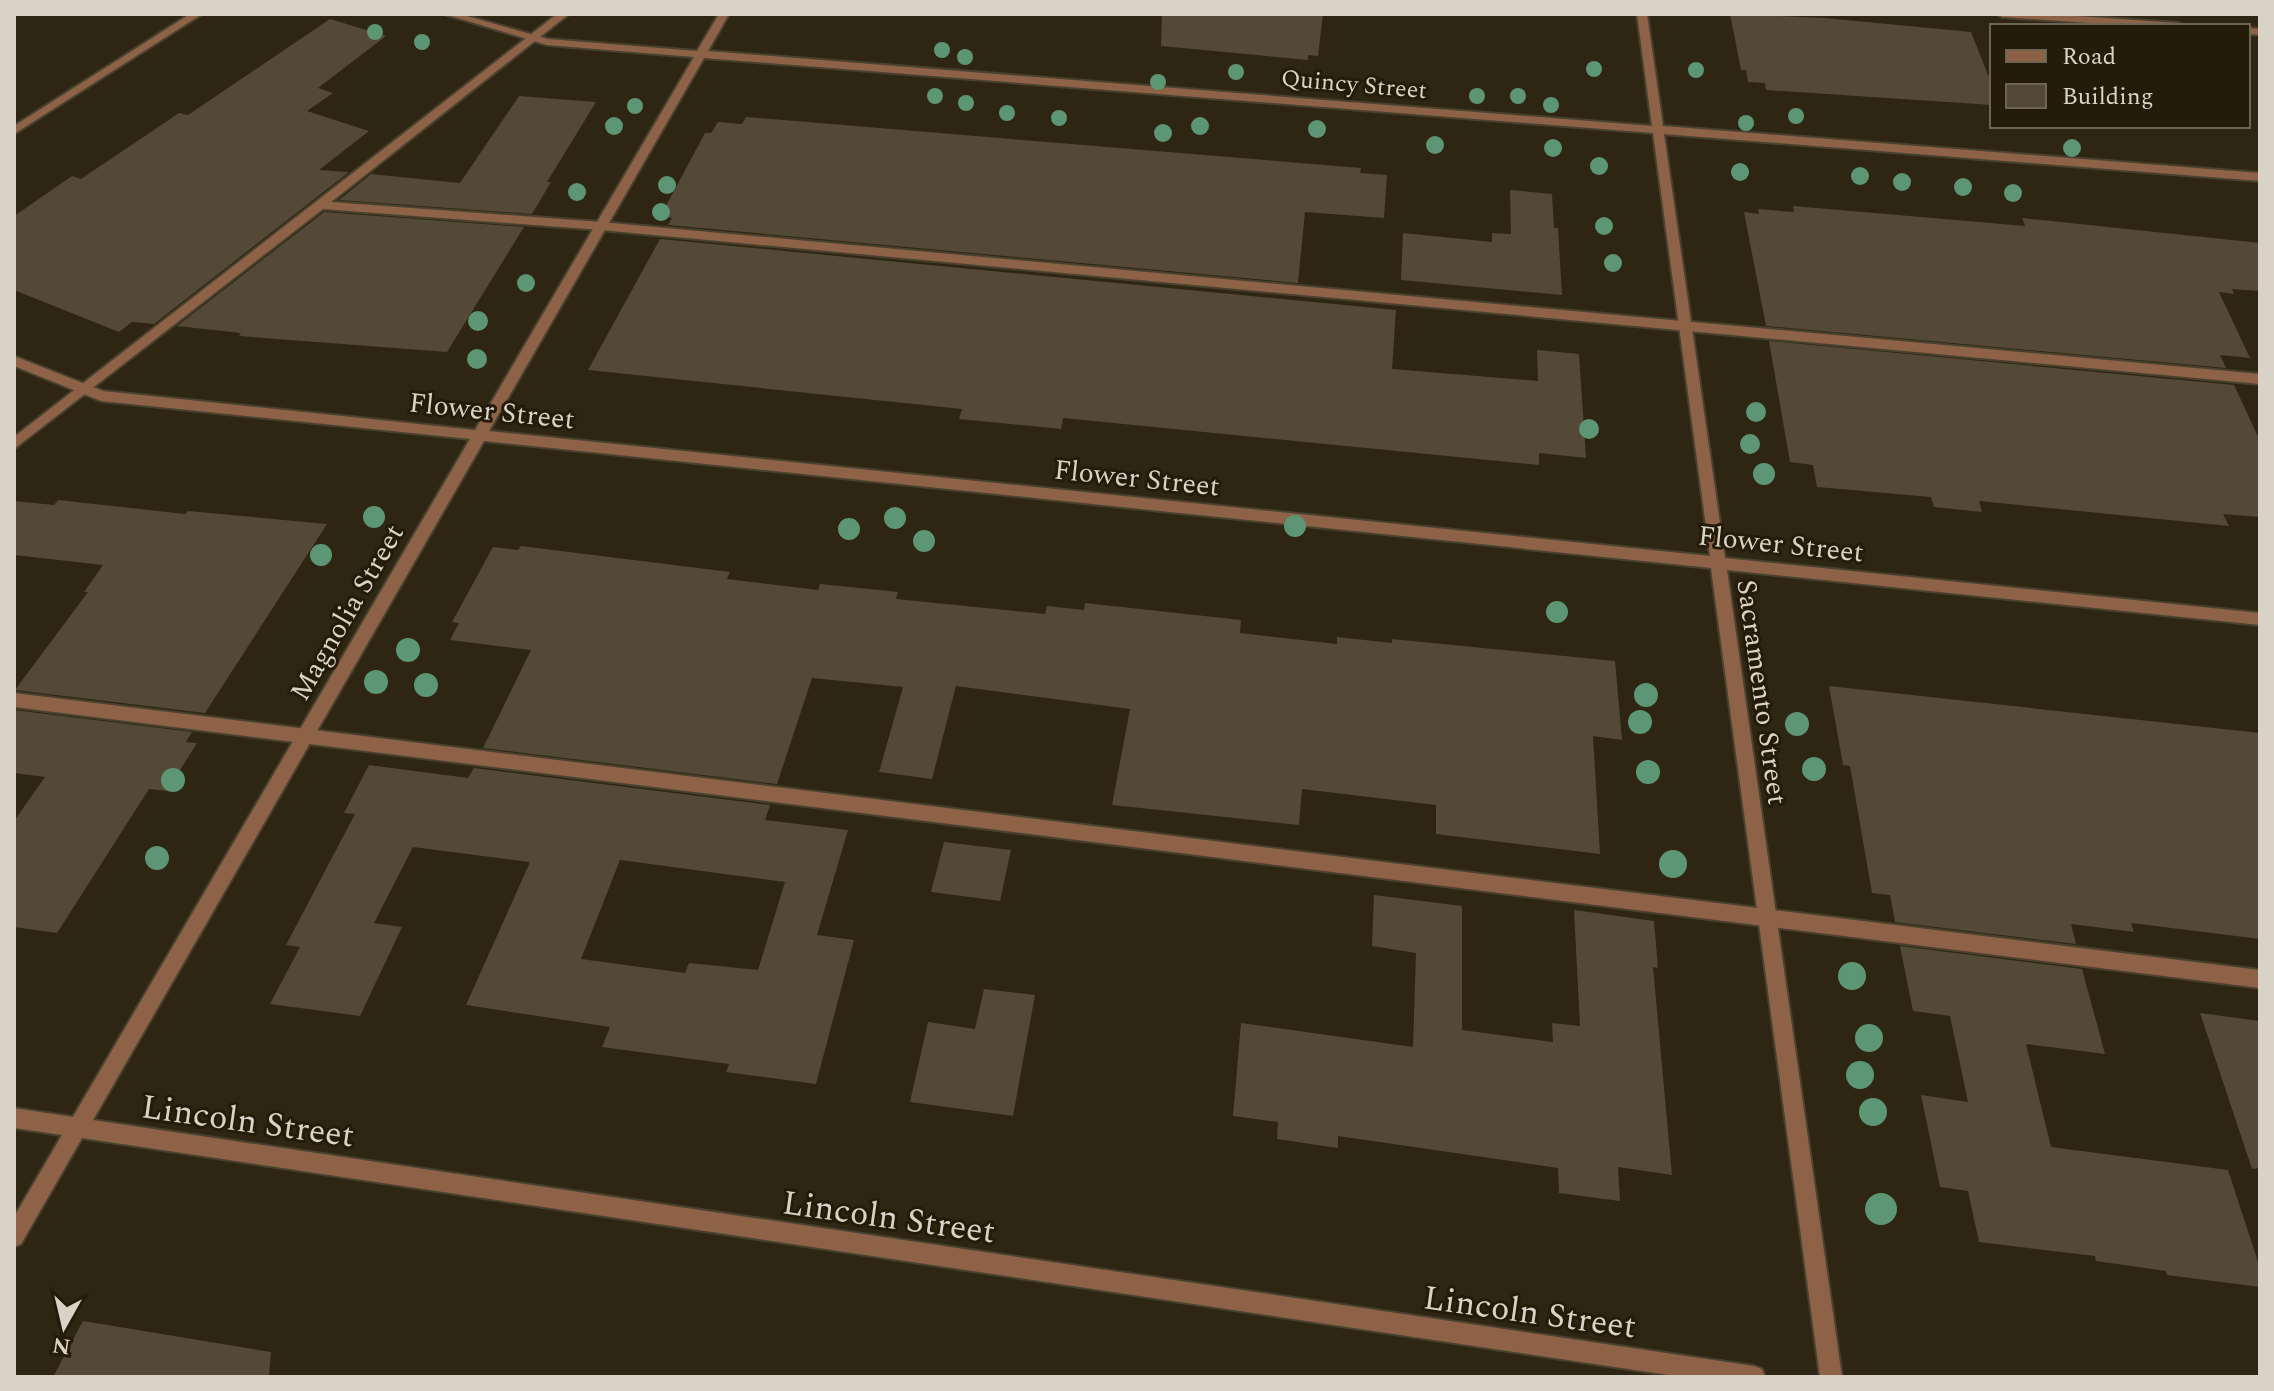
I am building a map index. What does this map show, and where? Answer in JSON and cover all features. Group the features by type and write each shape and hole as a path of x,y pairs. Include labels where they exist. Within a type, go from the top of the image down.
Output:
{"street":[{"name":"Quincy Street","path":"449,14 533,38 701,54 2260,177"},
{"path":"14,444 564,14"},
{"name":"Magnolia Street","path":"14,1237 724,14"},
{"name":"Sacramento Street","path":"1642,14 1831,1377"},
{"path":"2002,14 2149,24"},
{"path":"14,131 190,15"},
{"path":"320,205 601,226 2260,379"},
{"name":"Flower Street","path":"14,361 101,396 2260,619"},
{"path":"14,700 2260,979"},
{"name":"Lincoln Street","path":"14,1118 1754,1377"}],"building":[{"path":"1162,14 1323,14 1318,56 1308,55 1308,60 1161,46"},
{"path":"1730,14 1825,18 1971,32 1990,80 1990,105 1766,90 1765,83 1748,82 1746,70 1741,70"},
{"path":"330,19 386,36 318,88 333,93 307,111 369,131 319,170 349,172 154,324 132,322 119,332 14,290 14,216 72,176 81,179 179,113 188,115"},
{"path":"519,96 596,102 547,182 551,182 532,214 339,200 371,174 460,183"},
{"path":"746,117 1361,168 1360,173 1387,175 1384,218 1305,212 1298,283 668,225 672,218 660,217 705,133 711,133 718,122 742,124"},
{"path":"1510,190 1552,194 1554,228 1558,228 1562,295 1401,280 1403,233 1492,242 1492,233 1511,234"},
{"path":"1793,206 2025,226 2022,218 2260,243 2260,291 2232,289 2234,294 2219,292 2250,358 2220,355 2226,368 1766,326 1744,212 1759,214 1758,209 1794,212"},
{"path":"324,212 524,227 447,352 239,336 241,333 177,326"},
{"path":"660,239 1396,310 1392,369 1538,381 1537,350 1579,354 1586,458 1539,453 1539,465 1063,418 1061,429 959,419 962,409 588,370"},
{"path":"1769,341 2234,385 2260,441 2260,517 2223,514 2229,526 1979,501 1982,512 1934,507 1931,497 1817,487 1813,465 1790,462"},
{"path":"58,500 185,514 188,511 327,524 205,713 15,690 88,592 84,592 103,565 14,555 14,501 54,505"},
{"path":"521,546 730,572 727,579 818,590 820,584 898,592 896,599 1045,614 1047,606 1084,610 1085,603 1241,620 1240,633 1337,644 1337,637 1392,643 1392,639 1615,661 1622,740 1593,736 1600,854 1436,834 1436,805 1302,789 1299,825 1112,805 1130,709 956,686 932,779 879,772 903,687 812,678 777,784 483,748 531,650 450,640 459,623 452,622 493,547 518,550"},
{"path":"1829,686 2260,733 2260,939 2131,923 2134,932 2071,924 2076,944 1895,922 1890,895 1872,893 1850,766 1843,765"},
{"path":"14,710 192,732 186,742 197,743 167,791 149,789 57,933 14,927 14,821 45,777 14,773"},
{"path":"369,765 468,778 474,768 770,805 765,820 848,830 817,935 854,940 816,1084 726,1072 729,1064 602,1047 610,1027 466,1005 530,862 413,847 374,923 402,927 360,1016 270,1004 300,947 286,945 355,814 344,813","holes":["620,860 785,882 758,970 689,963 685,973 581,959"]},
{"path":"944,842 1011,850 1000,901 931,892"},
{"path":"1374,895 1462,906 1462,1030 1553,1042 1552,1023 1580,1026 1574,910 1654,921 1658,968 1653,967 1672,1175 1618,1167 1620,1201 1559,1193 1558,1168 1338,1136 1338,1148 1277,1139 1278,1122 1233,1116 1241,1023 1413,1047 1416,953 1372,946"},
{"path":"1900,946 2082,969 2105,1054 2026,1044 2051,1147 2228,1170 2260,1268 2260,1287 2167,1275 2166,1271 2096,1261 2095,1256 1979,1242 1968,1191 1940,1187 1921,1095 1968,1102 1950,1016 1913,1011"},
{"path":"984,989 1035,995 1013,1116 910,1102 928,1022 975,1029"},
{"path":"2200,1013 2260,1021 2260,1168 2252,1169"},
{"path":"83,1321 271,1352 269,1377 53,1377"}]}
